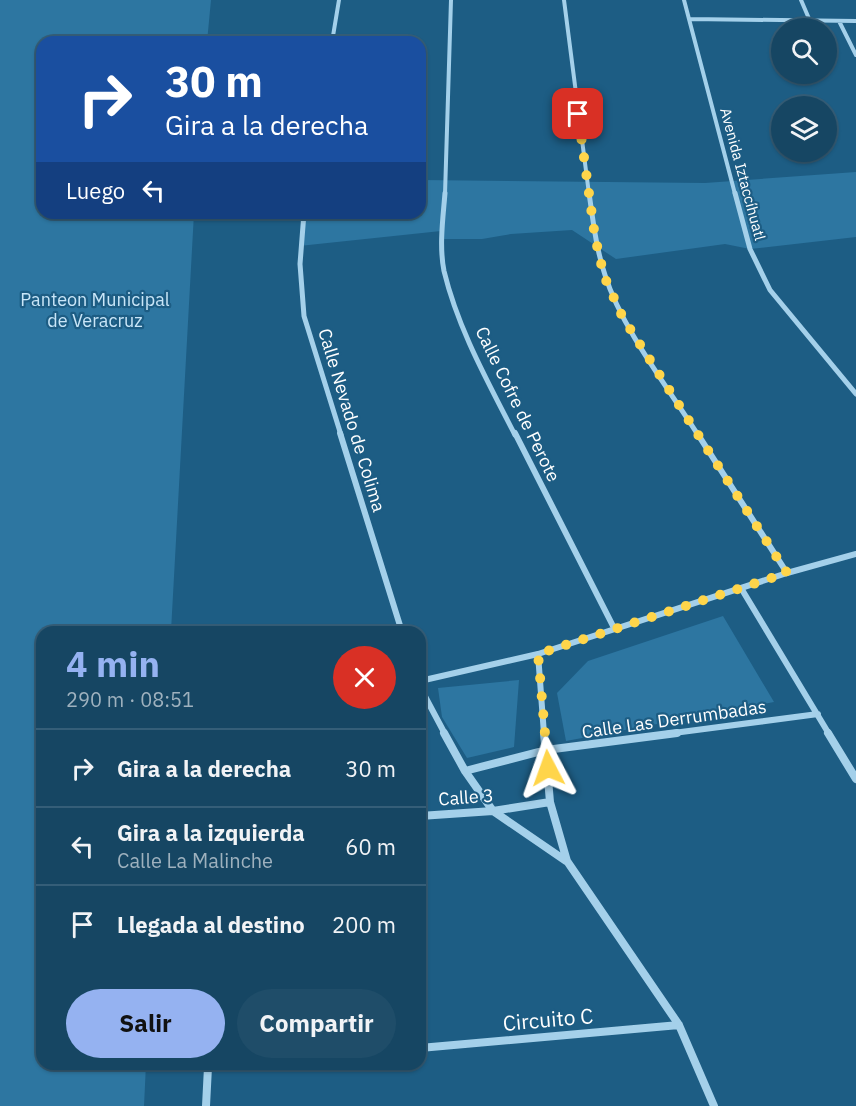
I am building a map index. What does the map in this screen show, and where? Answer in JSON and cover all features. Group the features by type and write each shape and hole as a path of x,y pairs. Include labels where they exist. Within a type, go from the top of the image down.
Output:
{"street":[{"path":"333,36 339,0"},
{"name":"Calle Cofre de Perote","path":"451,0 446,181 442,231 444,269 467,340 614,628"},
{"path":"564,0 595,237 604,276 623,318 787,573"},
{"name":"Avenida Iztaccíhuatl","path":"684,0 750,249 770,290 856,394"},
{"path":"801,0 809,18"},
{"path":"690,19 771,20"},
{"path":"856,21 839,21 856,55"},
{"name":"Calle Nevado de Colima","path":"303,219 299,246 299,286 304,316 400,626"},
{"path":"426,680 538,654 787,573 856,554"},
{"path":"741,588 856,779"},
{"path":"538,654 550,802 567,861 679,1025 714,1106"},
{"path":"426,698 465,771 493,812 567,861"},
{"name":"Calle Las Derrumbadas","path":"465,771 546,750 818,714"},
{"name":"Calle 3","path":"426,816 493,812 550,802"},
{"name":"Circuito C","path":"426,1047 679,1025"},
{"path":"206,1106 208,1070"}],"green space":[{"name":"Panteon Municipal de Veracruz","path":"0,0 211,0 208,36 36,36 36,219 194,219 171,626 36,626 36,1070 146,1070 144,1106 0,1106"},
{"path":"856,172 856,237 750,249 725,244 616,259 572,230 511,234 482,239 442,239 441,231 299,246 303,219 426,219 426,180 705,183"},
{"path":"723,616 774,702 566,741 557,693 588,661"},
{"path":"519,680 514,747 467,758 442,717 438,688"}],"route":[{"path":"548,768 538,654 787,573 623,318 604,276 595,237 578,114"}]}
